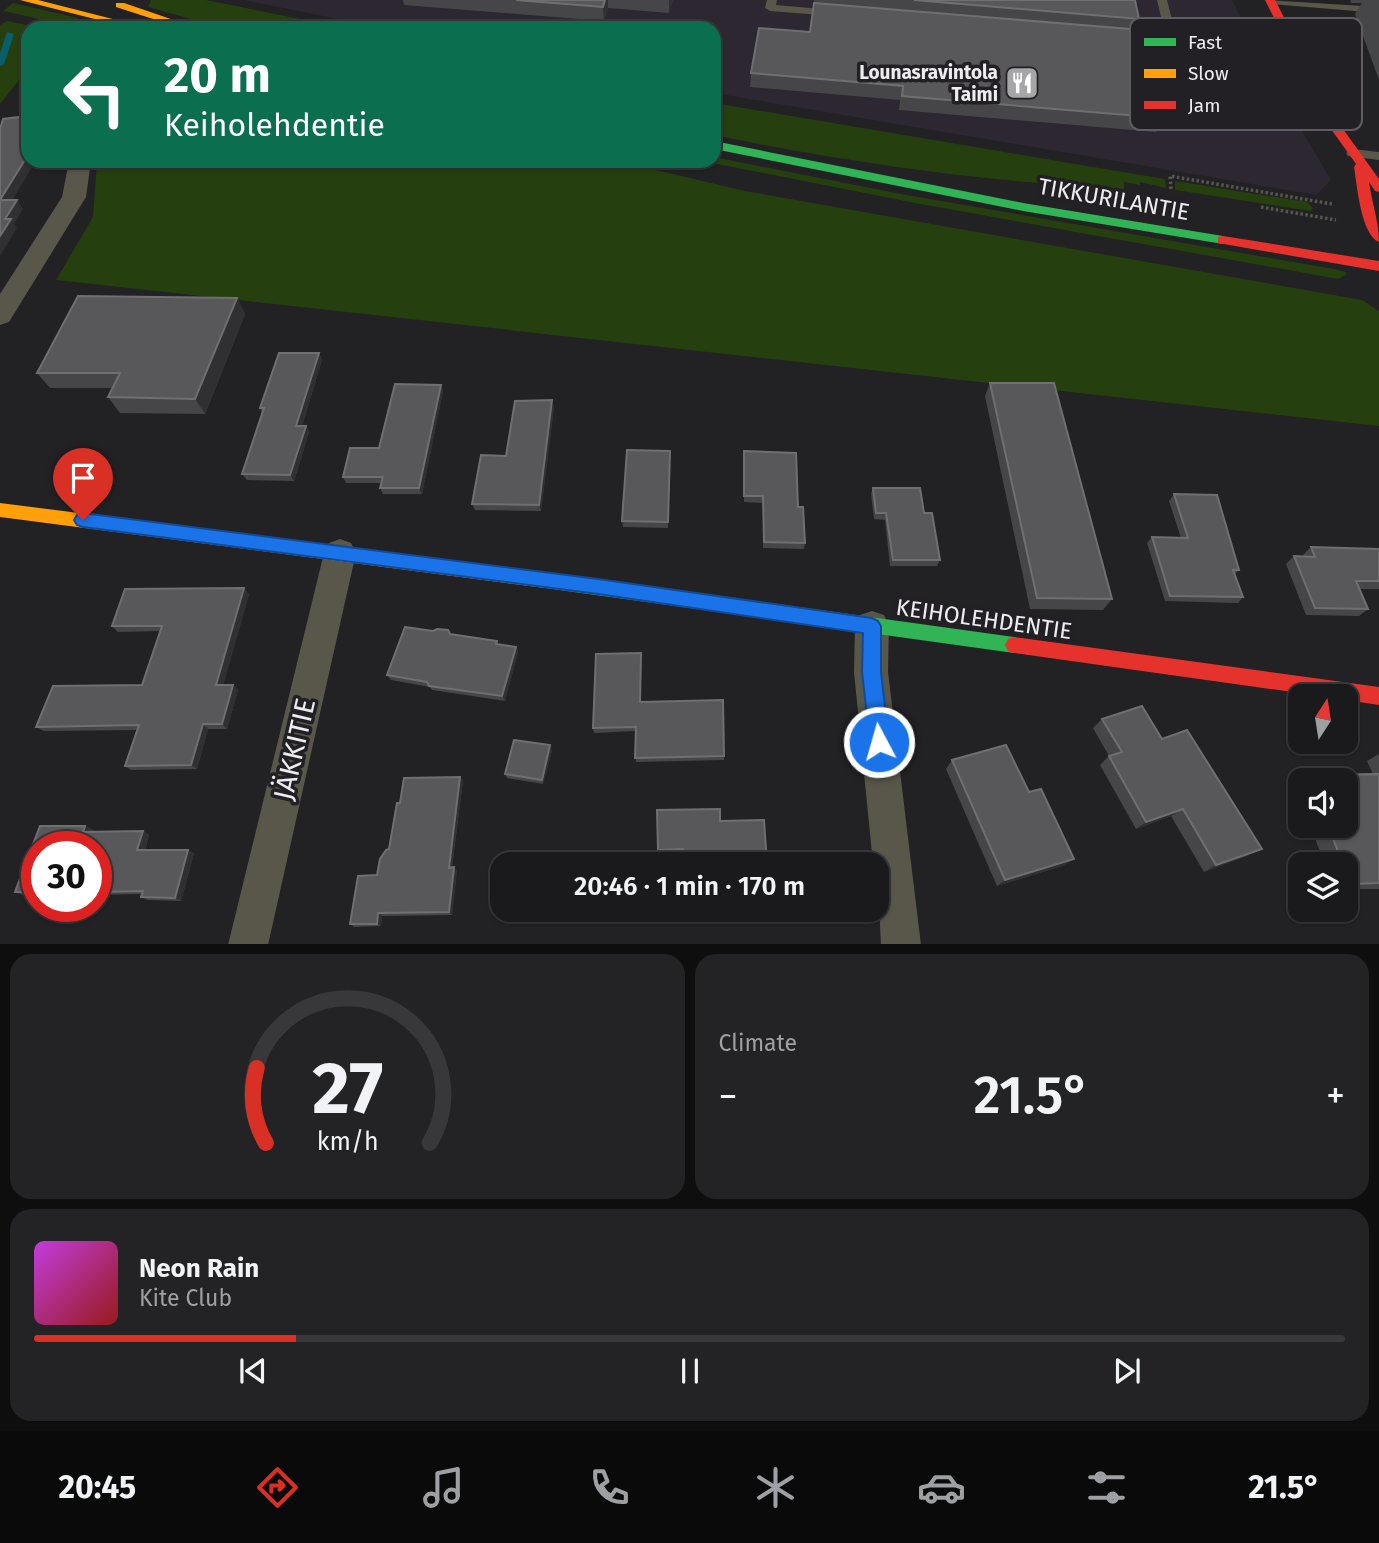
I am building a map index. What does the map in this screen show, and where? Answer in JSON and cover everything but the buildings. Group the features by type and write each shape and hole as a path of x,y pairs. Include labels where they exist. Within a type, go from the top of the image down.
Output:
{"street":[{"path":"25,0 114,21"},
{"path":"102,0 169,21"},
{"path":"1271,1 1279,18"},
{"path":"1339,130 1356,160 1379,188"},
{"name":"TIKKURILANTIE","path":"721,146 1023,207 1379,266"},
{"path":"1356,160 1375,241"},
{"path":"0,315 74,197 79,168"},
{"name":"TIKKURILANTIE","path":"843,172 1022,190"},
{"name":"KEIHOLEHDENTIE","path":"0,510 340,553 1379,696"},
{"name":"JÄKKITIE","path":"248,944 340,553"},
{"path":"872,626 872,672 901,944"}],"lane":[{"path":"772,0 770,8 839,14"},
{"path":"1162,0 1166,18"},
{"path":"1271,1 1379,10"},
{"path":"1116,37 1130,38"},
{"path":"1356,160 1379,156"}],"path":[{"path":"1171,189 1170,176 1329,204"},
{"path":"1261,207 1336,220"}],"shaded area":[{"path":"243,0 1232,0 1241,18 1130,18 1130,130 1302,130 1331,180 1316,195 721,94 721,21 348,21"}],"green space":[{"path":"151,0 206,0 310,21 198,21 148,7"},
{"path":"13,3 78,18 75,21 48,21 3,11"},
{"path":"7,21 21,24 21,78 0,104 0,25"},
{"path":"721,104 1165,179 1166,188 1140,182 1140,185 1124,182 1124,189 1021,182 867,163 721,136"},
{"path":"721,158 901,194 1334,269 1346,272 1346,275 1338,279 915,203 721,165"},
{"path":"96,168 648,168 745,191 1362,300 1379,311 1379,426 56,280 93,217"},
{"path":"1175,181 1307,202 1313,208 1311,211 1175,190"}],"waterway":[{"path":"0,64 10,34"}],"traffic: fast":[{"path":"721,146 1023,207 1223,240"},
{"path":"545,580 1014,645"}],"traffic: slow":[{"path":"25,0 114,21"},
{"path":"120,5 170,21"},
{"path":"0,510 545,580"}],"traffic: jam":[{"path":"1270,0 1279,18"},
{"path":"1338,130 1379,188"},
{"path":"1360,167 1367,210 1379,238"},
{"path":"1223,240 1379,266"},
{"path":"1014,645 1379,696"}],"place":[{"name":"Lounasravintola Taimi","path":"1022,83"}],"route":[{"path":"83,520 598,587 872,626 872,672 879,742"}]}
